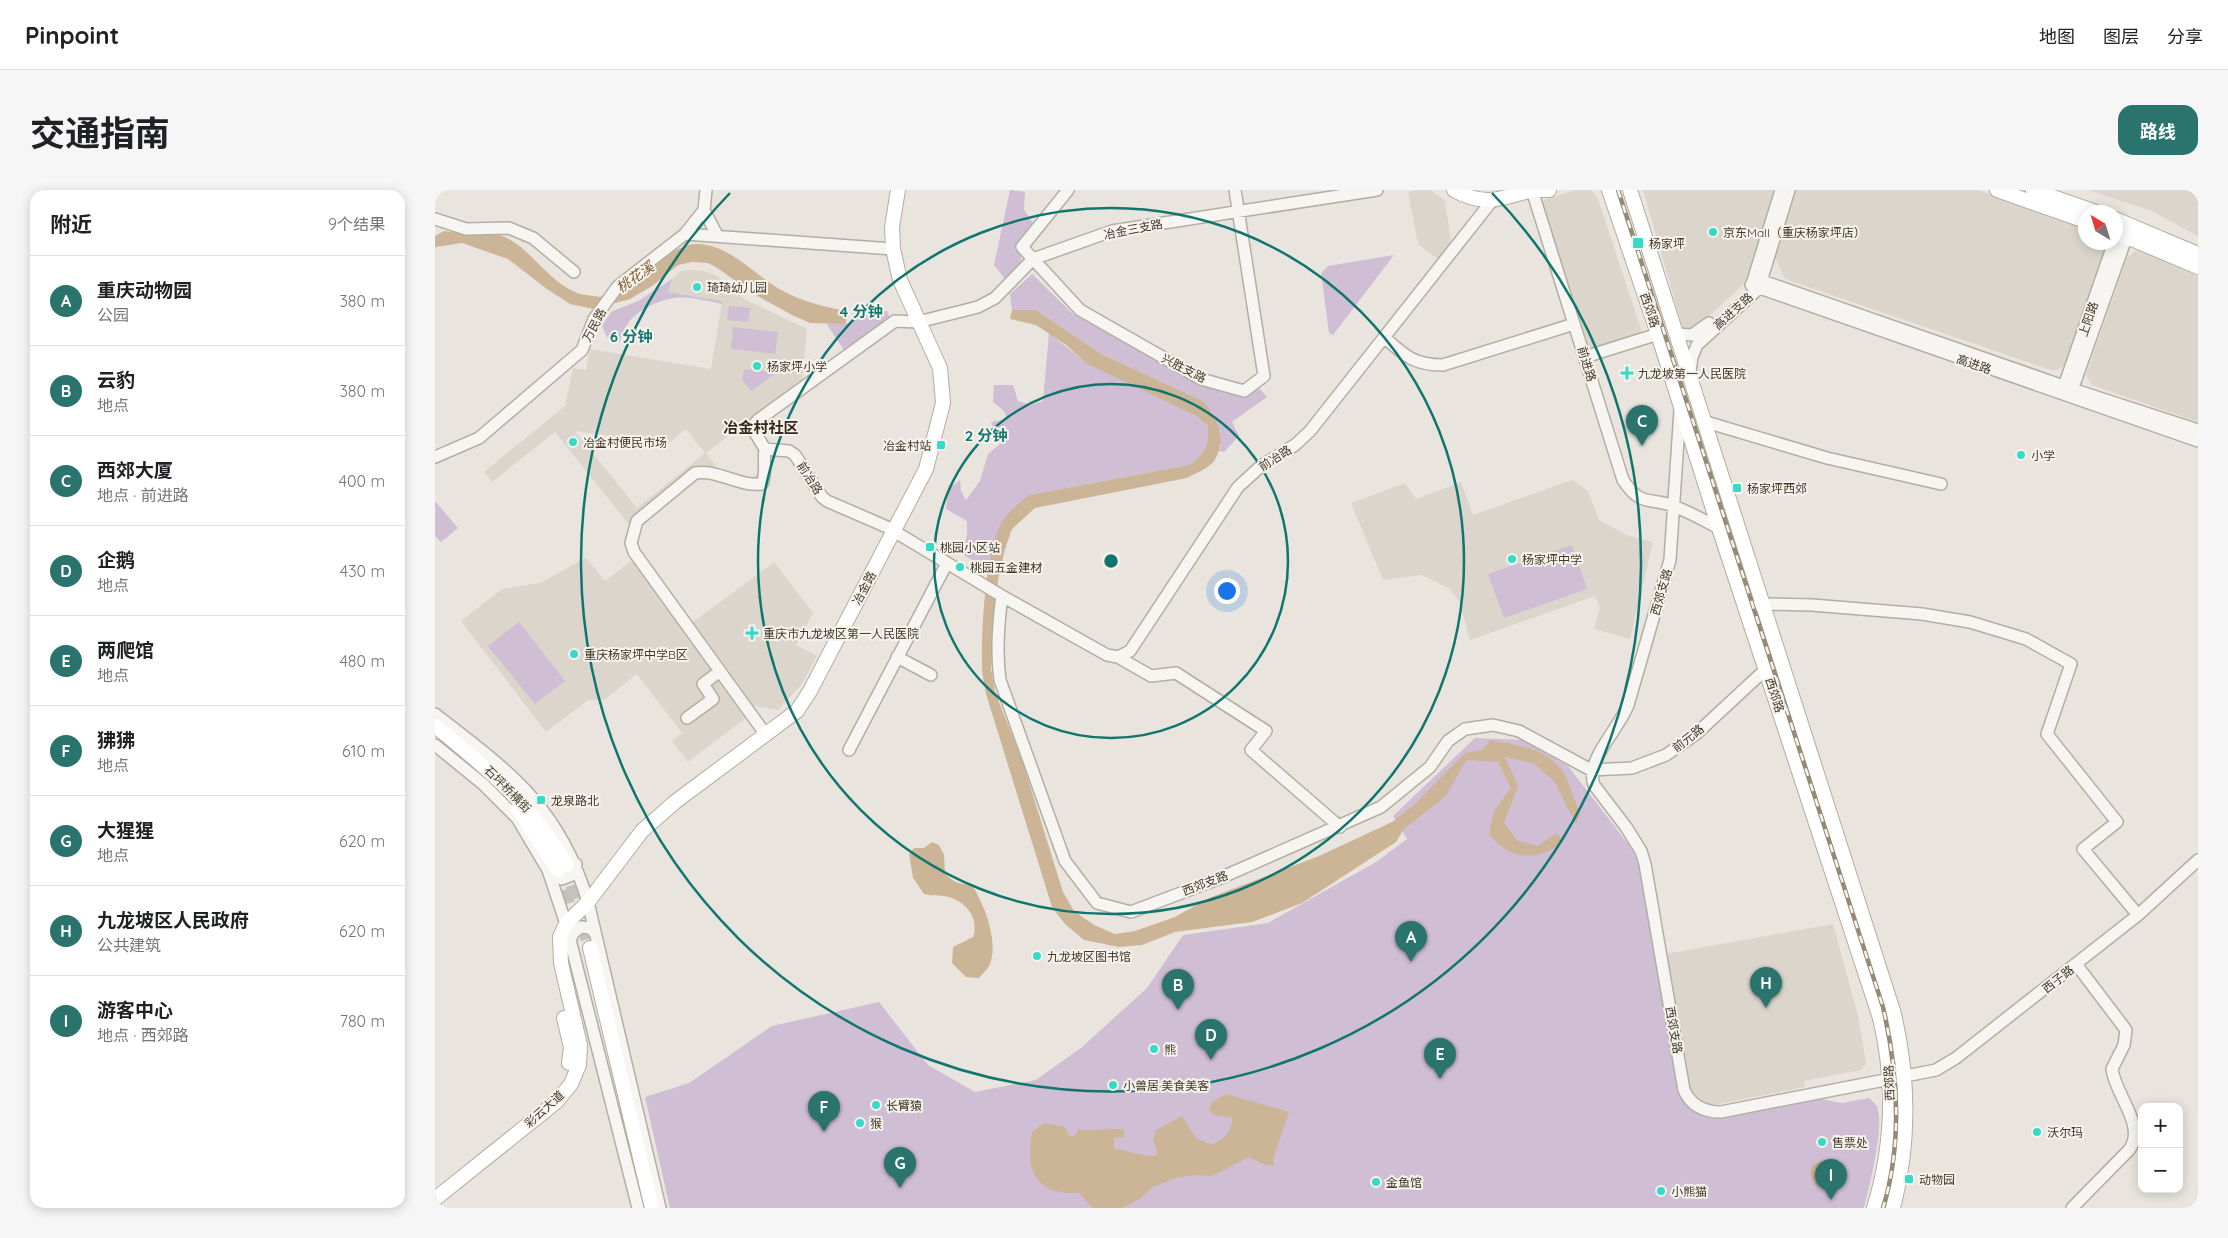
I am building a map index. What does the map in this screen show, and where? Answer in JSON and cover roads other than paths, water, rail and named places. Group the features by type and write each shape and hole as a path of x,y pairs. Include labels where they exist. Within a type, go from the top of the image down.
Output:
{"main road":[{"name":"冶金路","path":"565,919 587,897 642,831 675,802 764,732 797,711 810,690 890,529 926,469 943,403 940,368 914,322 889,248 884,224 890,190"},
{"name":"冶金路","path":"889,248 898,190"},
{"path":"1454,190 1468,198 1491,202 1532,190 1549,190"},
{"name":"西郊路","path":"1609,190 1659,334 1745,609 1885,1038 1890,1081 1887,1143 1880,1186 1874,1208"},
{"name":"西郊路","path":"1630,190 1885,982 1899,1034 1906,1078 1905,1139 1893,1208"},
{"path":"1997,190 2078,219"},
{"path":"2033,190 2078,206"},
{"path":"2123,232 2198,254"},
{"path":"2123,232 2198,268"},
{"name":"石坪桥横街","path":"435,726 495,774 528,808 552,838 562,867"},
{"name":"石坪桥横街","path":"435,736 489,779 520,812 562,867"},
{"name":"彩云大道","path":"435,1189 550,1096 562,1080 569,1062 571,1047 551,952 553,935 565,919"},
{"name":"彩云大道","path":"435,1199 556,1102 571,1084 579,1064 580,1045 561,963 560,937 565,919"},
{"path":"645,1208 586,949 652,1208"}],"street":[{"path":"706,190 704,210 717,236"},
{"path":"1033,259 1022,247 1068,190"},
{"name":"兴胜支路","path":"1033,259 1080,310 1201,378 1243,392 1264,376 1235,190"},
{"name":"冶金三支路","path":"914,322 979,307 995,298 1033,259 1111,230 1377,190"},
{"name":"前进路","path":"1532,190 1623,480 1631,493 1643,500 1675,506 1719,528"},
{"name":"高进支路","path":"1677,334 1692,336 1699,332 1757,283 1781,190"},
{"name":"高进支路","path":"1690,372 1692,357 1697,345 1757,283 1768,260 1789,190"},
{"name":"前冶路","path":"765,448 789,451 795,455 822,497 827,501 890,529 1048,622 1107,655 1118,657 1130,651 1238,487 1261,466 1295,445 1305,436 1491,202"},
{"name":"万民路","path":"435,457 479,438 581,350 594,319 618,286 685,234 704,210"},
{"path":"435,219 466,229 509,228 533,238 574,272"},
{"path":"685,234 889,248"},
{"path":"2067,392 2114,250"},
{"path":"1768,260 1771,272 1789,290"},
{"name":"高进路","path":"1757,283 1789,290 2198,441"},
{"name":"高进路","path":"1757,283 2067,392 2198,430"},
{"path":"764,732 634,552 631,543 637,521 695,473 704,472 751,485 762,484 765,476 763,463 765,448 754,431 753,426 757,420 895,321 914,322"},
{"path":"1384,337 1407,358 1424,365 1443,365 1574,324"},
{"path":"1585,357 1659,334"},
{"name":"西郊支路","path":"1680,400 1675,506 1670,560 1628,705 1623,717 1591,770 1593,785 1630,833 1645,864 1684,1090 1692,1103 1706,1111 1721,1112 1906,1078"},
{"path":"1706,422 1827,458 1941,484"},
{"path":"849,750 947,563"},
{"name":"西郊支路","path":"1002,596 997,628 997,658 1000,680 1065,862 1097,903 1131,912 1218,879 1340,827 1381,807 1400,794 1430,767 1448,741 1465,729 1493,725 1519,731 1591,770"},
{"path":"1745,609 1763,604 1922,614 1970,622 2026,639 2071,664 2047,734 2117,822 2083,849 2138,915"},
{"path":"897,657 931,675"},
{"path":"1118,657 1151,676 1175,673 1266,731 1251,750 1340,827"},
{"name":"前元路","path":"1591,770 1632,768 1666,755 1696,734 1766,669"},
{"path":"687,718 713,699 703,684 720,671"},
{"path":"435,714 503,768 524,788 551,820 562,867 565,919 638,1208"},
{"path":"435,745 483,784 517,818 587,897 660,1208"},
{"name":"西子路","path":"1906,1078 1925,1074 1947,1065 2138,915 2198,860"},
{"path":"570,941 573,933 581,927 590,928 595,933"},
{"path":"2072,1208 2129,1150 2135,1138 2133,1125 2112,1069 2113,1063 2124,1045 2126,1030 2076,964"}],"tunnel":[{"path":"567,865 590,948"},
{"path":"558,870 574,924"}],"railway":[{"path":"1618,190 1883,1007 1892,1057 1896,1108 1894,1158 1883,1208"}],"place":[{"name":"京东Mall（重庆杨家坪店）","path":"1713,232"},
{"name":"杨家坪","path":"1638,243"},
{"name":"琦琦幼儿园","path":"697,287"},
{"name":"杨家坪小学","path":"757,366"},
{"name":"九龙坡第一人民医院","path":"1627,373"},
{"name":"冶金村便民市场","path":"573,442"},
{"name":"冶金村站","path":"941,445"},
{"name":"西郊大厦","path":"1642,446"},
{"name":"小学","path":"2021,455"},
{"name":"杨家坪西郊","path":"1737,488"},
{"name":"桃园小区站","path":"930,547"},
{"name":"杨家坪中学","path":"1512,559"},
{"name":"桃园五金建材","path":"960,567"},
{"name":"重庆市九龙坡区第一人民医院","path":"752,633"},
{"name":"重庆杨家坪中学B区","path":"574,654"},
{"name":"龙泉路北","path":"541,800"},
{"name":"九龙坡区图书馆","path":"1037,956"},
{"name":"重庆动物园","path":"1411,962"},
{"name":"九龙坡区人民政府","path":"1766,1008"},
{"name":"云豹","path":"1178,1010"},
{"name":"熊","path":"1154,1049"},
{"name":"企鹅","path":"1211,1060"},
{"name":"两爬馆","path":"1440,1079"},
{"name":"小兽居·美食美客","path":"1113,1085"},
{"name":"长臂猿","path":"876,1105"},
{"name":"猴","path":"860,1123"},
{"name":"狒狒","path":"824,1132"},
{"name":"沃尔玛","path":"2037,1132"},
{"name":"售票处","path":"1822,1142"},
{"name":"动物园","path":"1909,1179"},
{"name":"金鱼馆","path":"1376,1182"},
{"name":"大猩猩","path":"900,1188"},
{"name":"小熊猫","path":"1661,1191"},
{"name":"游客中心","path":"1831,1200"}],"district":[{"name":"冶金村社区","path":"761,427"}],"water label":[{"name":"桃花溪","path":"635,277"}]}
